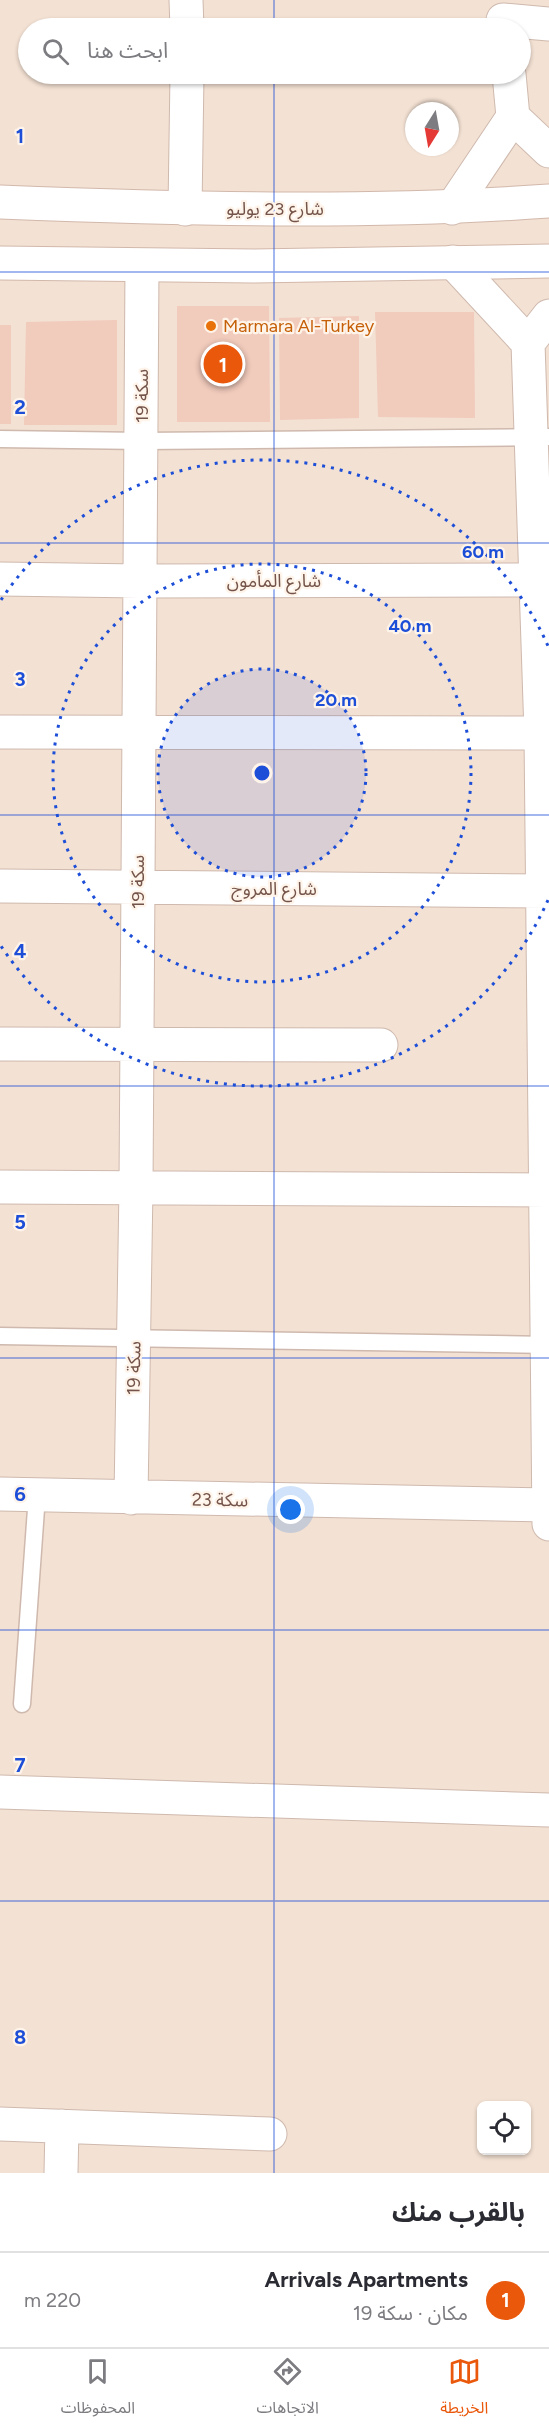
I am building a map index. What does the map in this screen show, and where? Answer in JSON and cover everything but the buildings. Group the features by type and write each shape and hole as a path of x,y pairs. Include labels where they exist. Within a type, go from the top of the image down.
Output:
{"street":[{"path":"186,0 187,18"},
{"path":"531,21 549,24"},
{"path":"185,209 187,84"},
{"path":"452,208 513,117 510,84"},
{"path":"513,117 549,151"},
{"name":"شارع 23 يوليو","path":"0,202 185,209 452,208 549,201"},
{"path":"0,263 142,266 549,261"},
{"path":"453,262 528,343 540,438 545,733 549,1524"},
{"name":"سكة 19","path":"131,1498 136,1187 142,266"},
{"path":"528,343 549,316"},
{"name":"شارع المأمون","path":"0,579 543,580"},
{"path":"0,732 545,733"},
{"name":"شارع المروج","path":"0,886 546,891"},
{"path":"0,1044 381,1045"},
{"path":"0,1187 547,1190"},
{"name":"23 سكة","path":"0,1494 549,1505"},
{"path":"0,1792 549,1810"},
{"path":"0,2124 270,2134"},
{"path":"61,2173 62,2126"}],"lane":[{"path":"0,439 142,441 540,438"},
{"path":"0,1336 548,1345"},
{"path":"22,1704 37,1495"}],"shaded area":[{"path":"0,0 549,0 549,2173 0,2173"}],"place":[{"name":"Marmara Al-Turkey","path":"211,326"},
{"name":"Arrivals Apartments","path":"223,364"}]}
